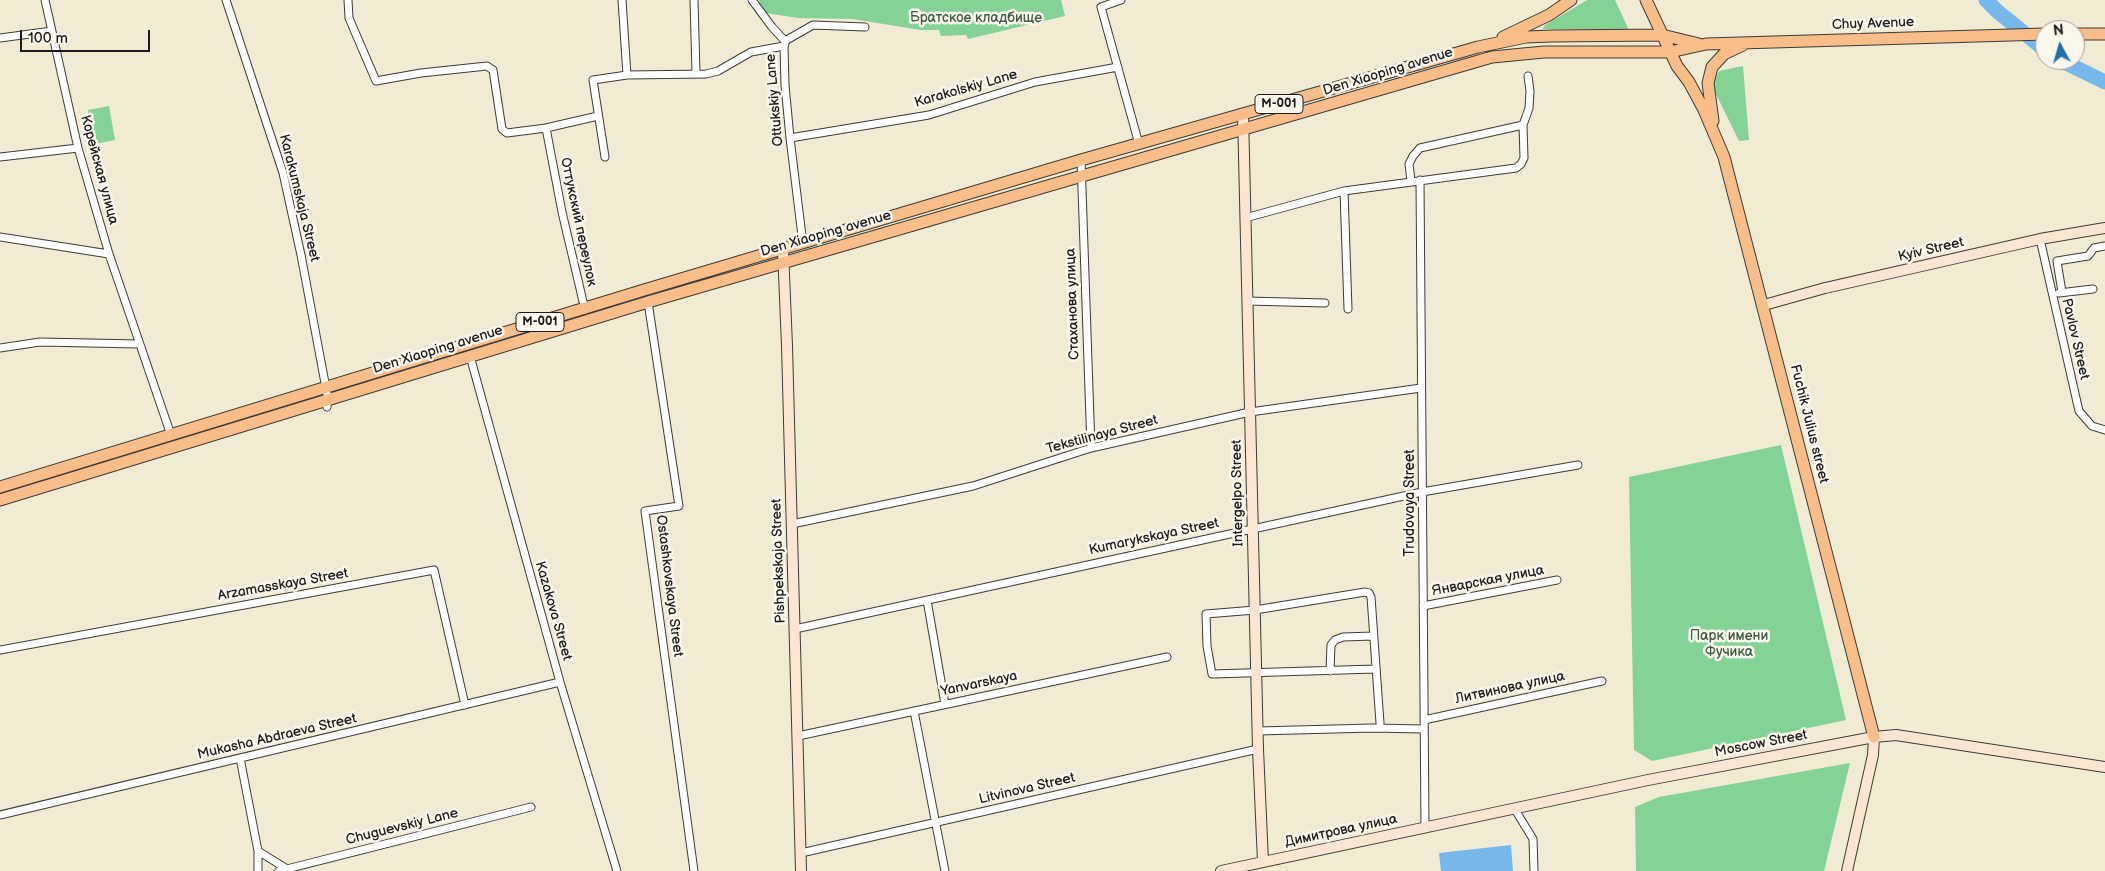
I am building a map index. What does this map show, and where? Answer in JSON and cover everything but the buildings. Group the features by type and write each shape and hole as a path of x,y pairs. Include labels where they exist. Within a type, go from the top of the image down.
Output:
{"main road":[{"path":"1478,47 1536,21 1571,0"},
{"name":"Fuchik Julius street","path":"1646,0 1670,52 1714,130 1724,157 1764,305 1874,737 1873,755 1847,871"},
{"name":"Chuy Avenue","path":"1670,52 1701,44 2035,34"},
{"path":"2085,34 2105,34"},
{"name":"Den Xiaoping avenue","path":"0,487 325,386 1081,160 1478,47 1538,36 1662,35"},
{"name":"Chuy Avenue","path":"1662,35 1701,44"},
{"path":"1714,130 1708,83 1712,66 1724,54 1748,43"},
{"name":"Den Xiaoping avenue","path":"0,500 328,403 470,356 648,302 1492,57 1544,52 1670,52"},
{"name":"Intergelpo Street","path":"1243,114 1258,749 1263,866"},
{"name":"Kyiv Street","path":"1764,305 1825,288 2040,240 2105,228"},
{"name":"Pishpekskaja Street","path":"783,250 801,871"},
{"name":"Moscow Street","path":"1425,826 1648,780 1874,737 1896,736 2105,767"},
{"name":"Димитрова улица","path":"1221,871 1263,866 1425,826"}],"street":[{"name":"Корейская улица","path":"45,0 78,148 109,254 171,435"},
{"name":"Karakumskaja Street","path":"226,0 283,173 301,255 328,403"},
{"path":"348,0 350,18 376,81 421,73 487,66 493,70 502,128 507,133 546,128 598,116"},
{"path":"622,0 628,75"},
{"path":"694,0 696,73"},
{"path":"752,0 785,44 813,24 865,27"},
{"path":"1121,0 1100,8 1139,144"},
{"path":"0,38 52,31"},
{"name":"Ottukskiy Lane","path":"604,157 593,80 628,75 718,71 751,52 785,44 790,138 803,244"},
{"name":"Karakolskiy Lane","path":"790,138 929,116 1035,82 1118,66"},
{"path":"1245,218 1344,192 1411,181 1516,168 1524,158 1523,125 1529,108 1528,76"},
{"path":"1411,181 1409,164 1420,148 1523,125"},
{"name":"Оттукский переулок","path":"546,128 562,212 588,321"},
{"path":"0,157 78,148"},
{"name":"Стаханова улица","path":"1081,160 1091,448"},
{"name":"Trudovaya Street","path":"1420,180 1425,826"},
{"path":"1344,192 1348,309"},
{"path":"0,237 109,254"},
{"name":"Pavlov Street","path":"2040,240 2079,411 2092,426 2105,430"},
{"path":"2062,292 2057,261 2088,256 2094,248 2105,246"},
{"path":"2053,295 2062,292 2093,289"},
{"path":"1247,301 1325,302"},
{"name":"Ostashkovskaya Street","path":"648,302 678,506 646,511 694,871"},
{"path":"0,348 40,342 139,344"},
{"name":"Kazakova Street","path":"470,356 560,682 617,871"},
{"name":"Tekstilinaya Street","path":"792,524 973,486 1091,448 1250,412 1422,388"},
{"name":"Kumarykskaya Street","path":"795,629 1422,492 1578,465"},
{"name":"Arzamasskaya Street","path":"0,650 434,570 466,705"},
{"name":"Январская улица","path":"1423,606 1557,580"},
{"path":"1375,669 1212,674 1207,646 1206,614 1255,610 1365,592 1369,593 1371,597 1380,723"},
{"path":"927,600 945,704"},
{"path":"1330,671 1331,645 1335,640 1343,637 1373,636"},
{"name":"Yanvarskaya","path":"798,736 1167,658"},
{"name":"Литвинова улица","path":"1424,720 1602,681"},
{"name":"Mukasha Abdraeva Street","path":"0,814 560,682"},
{"path":"914,710 946,871"},
{"path":"1258,731 1372,728 1424,729"},
{"name":"Litvinova Street","path":"801,853 1258,749"},
{"path":"240,758 258,851 258,871"},
{"name":"Chuguevskiy Lane","path":"279,871 531,807"},
{"path":"1514,808 1533,839 1534,871"},
{"path":"258,851 288,869"}],"green space":[{"name":"Братское кладбище","path":"759,0 1061,0 1065,16 968,39 966,35 941,36 939,30 921,30 852,19 798,18 765,13 760,6"},
{"path":"1587,0 1615,0 1629,30 1543,29 1545,25"},
{"path":"1743,66 1749,140 1739,141 1712,86 1719,71"},
{"path":"109,106 115,140 95,144 88,110"},
{"name":"Парк имени Фучика","path":"1781,445 1846,720 1652,761 1634,750 1629,477"},
{"path":"1850,763 1824,871 1636,871 1635,807 1659,797"}],"water":[{"path":"1511,845 1513,871 1441,871 1439,853"}],"waterway":[{"path":"1986,0 2035,42"},
{"path":"2080,70 2105,82"}]}
